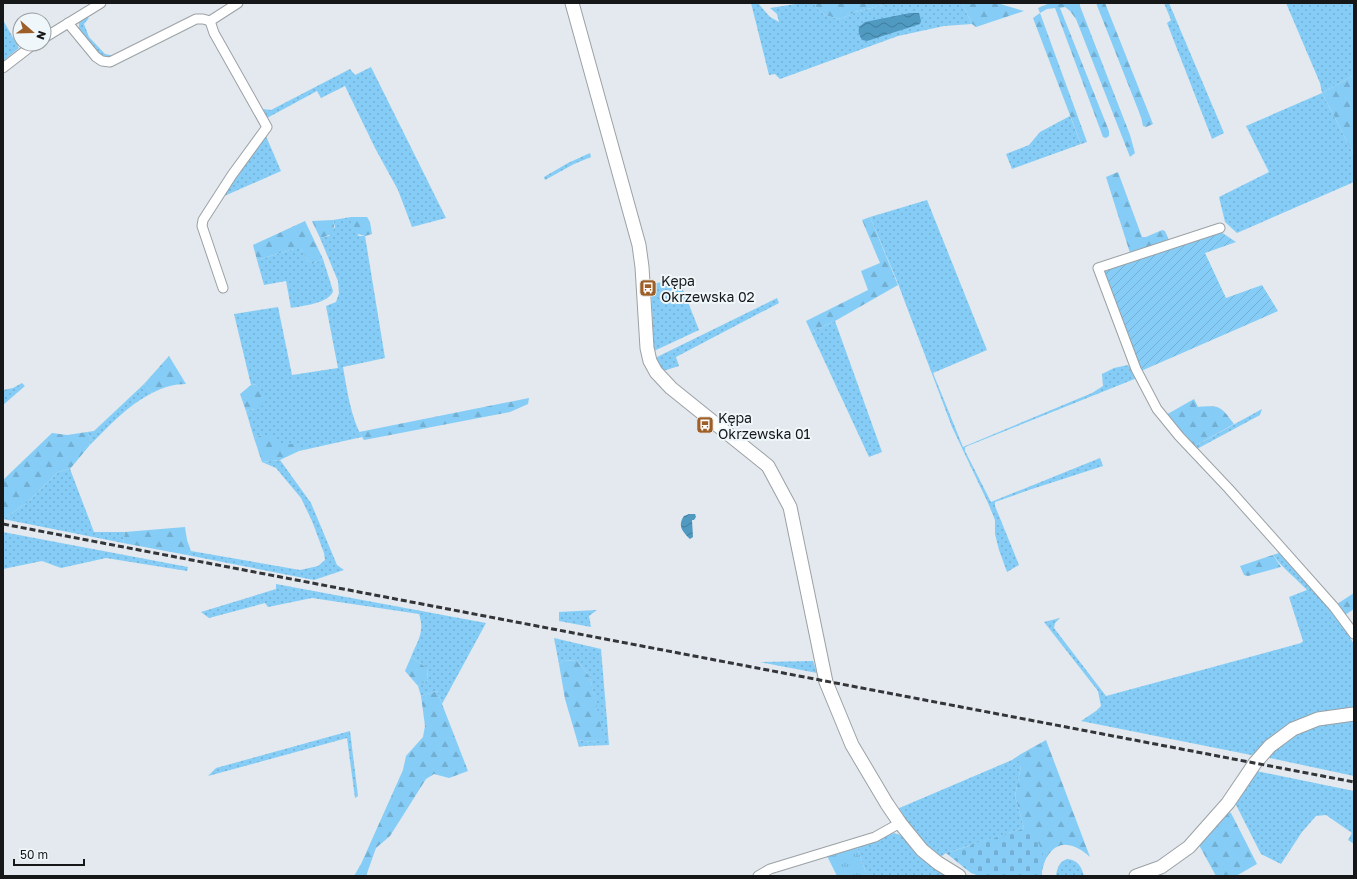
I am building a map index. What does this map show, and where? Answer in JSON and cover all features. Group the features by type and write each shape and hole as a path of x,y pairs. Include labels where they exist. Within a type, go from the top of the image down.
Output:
{"street":[{"path":"52,33 101,3"},
{"path":"210,22 238,3"},
{"path":"572,3 639,245 642,267 647,348 650,361 656,372 671,388 768,466 790,507 826,682 852,745 887,804 922,850 938,863 959,876"},
{"path":"68,23 96,57 106,62 116,59 196,19 203,19 210,22 214,33 267,127 232,175 203,220 202,226 223,288"},
{"path":"3,68 24,52"},
{"path":"1220,228 1098,268 1136,369 1157,408 1179,436 1229,489 1334,607 1354,634"},
{"path":"1136,876 1161,867 1189,847 1228,803 1255,764 1270,746 1293,728 1318,719 1354,714"},
{"path":"758,876 770,870 875,837 900,823"}],"green space":[{"path":"751,3 758,3 770,17 779,22 777,14 770,8 802,3 814,3 821,12 841,19 855,12 891,3 962,3 972,24 944,26 898,36 780,79 775,74 769,75"},
{"path":"814,3 891,3 855,12 841,19 821,12"},
{"path":"962,3 997,3 1024,11 976,27 972,24"},
{"path":"1050,3 1080,3 1130,135 1135,153 1130,157 1076,19 1065,7 1060,8 1109,131 1109,136 1106,138 1103,137 1055,8 1047,9 1040,13 1038,8"},
{"path":"1096,3 1105,3 1153,124 1146,127 1143,126 1141,117"},
{"path":"1164,3 1169,3 1224,133 1212,139 1167,23 1171,20"},
{"path":"1286,3 1354,3 1354,75 1322,93 1320,83"},
{"path":"1040,13 1087,142 1081,144 1033,18"},
{"path":"86,17 89,18 84,24 89,37 105,54 115,56 106,58 101,57 79,33 79,23"},
{"path":"3,20 12,36 12,52 14,52 3,61"},
{"path":"371,67 446,218 412,227 398,190 375,148 345,86 321,98 317,91 267,118 263,109 271,110 350,69 355,75"},
{"path":"1354,75 1354,155 1322,93"},
{"path":"1322,93 1354,155 1354,182 1237,233 1225,222 1219,197 1269,172 1246,126"},
{"path":"1070,116 1081,144 1012,169 1006,154 1029,145 1040,132"},
{"path":"265,134 281,171 222,197"},
{"path":"590,153 591,157 574,164 545,180 544,177 568,163"},
{"path":"1118,172 1142,237 1146,237 1162,230 1165,231 1169,240 1130,253 1106,177"},
{"path":"927,200 987,350 933,373 963,447 1092,393 1103,386 1102,374 1114,368 1128,365 1137,378 965,447 965,451 991,502 1100,458 1103,466 995,502 995,506 1019,565 1007,572 995,534 995,520 952,427 897,281 870,217"},
{"path":"351,217 351,226 359,236 365,236 385,358 343,367 352,413 362,437 299,451 297,444 279,444 262,435 254,438 246,411 255,409 257,384 251,385 234,314 278,307 292,375 338,368 326,306 336,302 339,293 338,281 320,238 329,236 335,227 333,220"},
{"path":"351,217 367,217 370,222 372,234 365,236 354,233 351,226"},
{"path":"870,217 898,285 835,321 811,332 806,321 868,290 861,271 880,263 862,220"},
{"path":"333,220 334,228 332,233 328,236 320,238 312,221"},
{"path":"305,221 323,259 312,264 306,259 301,249 294,249 257,260 253,245"},
{"path":"1221,232 1236,242 1205,253 1226,298 1262,285 1278,311 1141,371 1102,270"},
{"path":"294,249 301,249 306,259 312,264 323,259 333,291 331,295 321,301 291,308 286,281 264,285 257,260"},
{"path":"678,277 699,330 654,351 651,285"},
{"path":"777,298 779,303 676,357 679,366 663,371 656,362 657,357"},
{"path":"835,321 882,452 869,457 811,332"},
{"path":"169,356 186,384 169,386 152,393 144,384"},
{"path":"22,383 25,386 3,405 3,390 13,388"},
{"path":"144,384 152,393 127,410 89,446 91,439 87,432 94,431"},
{"path":"257,384 265,398 263,405 246,411 240,394 251,385"},
{"path":"529,398 528,404 510,412 364,440 359,432"},
{"path":"1194,399 1198,407 1212,406 1220,408 1234,424 1193,447 1164,416"},
{"path":"1262,409 1260,415 1195,450 1193,447"},
{"path":"87,432 91,439 89,446 70,469 58,472 28,502 3,519 3,480 52,433 67,435"},
{"path":"262,435 272,436 279,444 298,444 299,451 280,460 262,462 254,438"},
{"path":"280,460 311,503 337,565 344,570 314,580 187,555 191,551 300,570 318,566 325,560 324,553 312,521 301,498 276,468 262,462"},
{"path":"70,469 94,532 125,532 123,543 3,519 28,502 58,472"},
{"path":"185,527 187,540 191,551 187,555 123,543 125,532"},
{"path":"3,532 188,567 187,571 106,558 61,568 42,561 3,569"},
{"path":"1282,553 1331,608 1354,644 1354,710 1340,712 1256,756 1081,721 1101,706 1098,691 1044,622 1060,618 1055,623 1054,628 1106,696 1301,643 1303,641 1289,597 1307,590 1281,565 1273,555"},
{"path":"1273,555 1281,567 1248,576 1244,575 1240,566"},
{"path":"276,584 486,623 442,704 437,691 421,696 418,686 428,680 427,668 411,657 421,631 421,620 419,614 312,598 268,607 265,603 209,618 201,612 276,589"},
{"path":"1354,593 1354,609 1345,615 1337,604"},
{"path":"597,610 589,616 591,627 559,621 559,612"},
{"path":"554,638 601,649 609,745 579,747 577,740 592,742 603,739 590,677 577,660 563,661 559,664"},
{"path":"411,657 427,668 428,680 418,686 405,671"},
{"path":"577,660 590,677 604,739 592,742 577,740 565,699 559,664 563,661"},
{"path":"813,661 817,673 760,662"},
{"path":"437,691 468,771 449,778 434,774 426,779 390,836 376,848 366,876 354,876 361,864 403,770 406,756 423,737 425,726 421,696"},
{"path":"1354,719 1354,776 1265,757 1288,736 1318,725"},
{"path":"350,731 358,796 355,798 347,738 208,776 216,768"},
{"path":"1046,740 1090,857 1074,846 1062,845 1057,847 1048,855 1043,865 1042,876 970,845 1024,828 1015,796 1021,766 1021,754"},
{"path":"1021,754 1021,766 1015,796 1024,828 946,853 939,858 913,832 897,809 1012,760"},
{"path":"1256,771 1354,791 1354,844 1348,840 1352,833 1326,815 1316,816 1302,832 1281,864 1261,854 1234,801"},
{"path":"1228,812 1231,813 1257,864 1236,876 1216,876 1199,845"},
{"path":"1032,826 1045,860 1042,876 979,876 971,873 946,853"},
{"path":"894,833 903,836 952,876 867,876 857,847"},
{"path":"857,847 867,876 837,876 827,856"},
{"path":"1067,859 1078,864 1082,869 1084,876 1056,876 1059,866"}],"water":[{"path":"910,13 919,13 921,21 920,24 867,41 862,40 860,37 859,27 865,22"},
{"path":"695,514 696,517 692,520 693,537 690,539 683,531 681,526 684,516"}],"railway":[{"path":"3,524 1354,782"}],"place":[{"name":"Kępa Okrzewska 02","path":"648,288"},
{"name":"Kępa Okrzewska 01","path":"705,425"}]}
